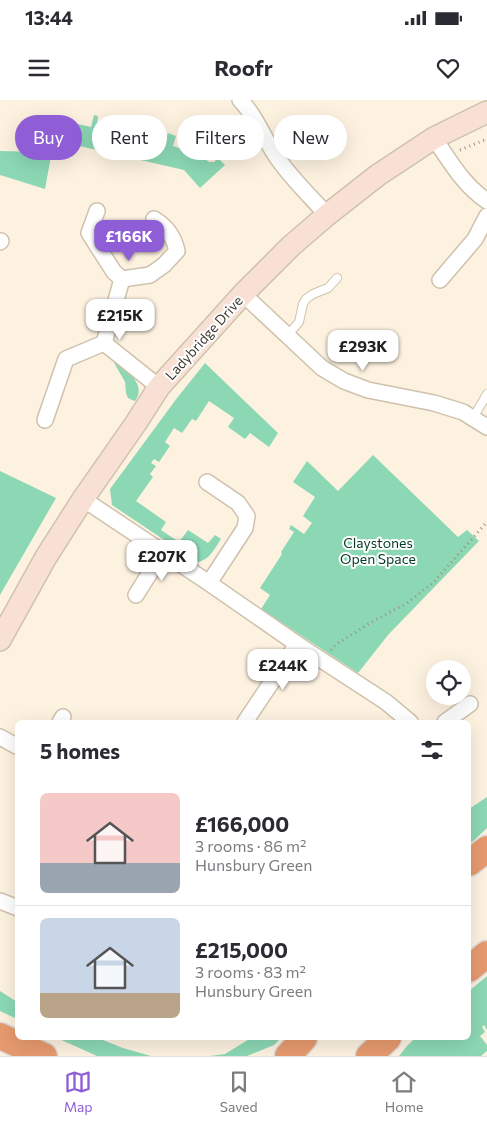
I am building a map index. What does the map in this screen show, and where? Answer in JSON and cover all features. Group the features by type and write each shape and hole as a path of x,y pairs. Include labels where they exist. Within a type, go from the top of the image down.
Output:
{"highway":[{"path":"471,861 487,849"},
{"path":"471,967 487,954"},
{"path":"0,1036 44,1056"},
{"path":"288,1056 302,1040"},
{"path":"369,1056 386,1040"}],"street":[{"path":"242,101 255,119 274,154 287,171 328,215"},
{"name":"Ladybridge Drive","path":"0,640 46,557 159,387 243,294 291,246 378,175 434,138 487,112"},
{"path":"434,138 461,178 475,194 487,201"},
{"path":"97,211 89,234 114,272 122,279 150,275 164,265 177,251 175,242 168,230 161,222 154,219"},
{"path":"440,280 475,239 487,216"},
{"path":"104,343 122,279"},
{"path":"243,294 322,368 344,381 368,390 434,403 463,412 487,426"},
{"path":"104,343 159,387"},
{"path":"45,420 66,359 104,343"},
{"path":"207,482 238,503 247,516 244,528 209,583"},
{"path":"83,499 386,702 408,720"},
{"path":"136,595 163,552"},
{"path":"246,720 297,644"},
{"path":"448,720 469,705"},
{"path":"0,737 15,745"},
{"path":"0,901 15,907"}],"lane":[{"path":"288,336 300,322 303,304 306,299 328,288 337,278"},
{"path":"473,418 487,394"}],"path":[{"path":"446,156 487,139"},
{"path":"324,661 335,644 408,603 433,583 487,522"}],"green space":[{"path":"92,123 92,149 82,147 82,125 91,127"},
{"path":"168,133 176,136 173,146 177,147 177,160 206,160 214,162 220,160 225,165 200,188 184,170 140,160 167,160"},
{"path":"0,151 15,151 15,160 50,160 45,189 0,175"},
{"path":"113,361 129,373 137,383 139,389 135,401 128,398 125,382"},
{"path":"205,363 278,433 269,447 250,433 245,439 228,427 234,418 209,401 196,421 192,419 182,433 174,428 165,442 170,446 159,462 154,459 151,463 156,466 150,474 153,477 136,501 166,522 161,530 179,542 188,530 208,543 215,535 221,539 208,557 197,562 112,505 110,489"},
{"name":"Claystones Open Space","path":"373,455 458,537 467,530 479,541 388,635 358,673 261,609 270,595 260,588 294,532 289,529 291,525 304,534 312,523 303,516 315,497 293,482 307,461 338,491"},
{"path":"0,471 56,498 0,595"},
{"path":"487,797 487,828 471,843 471,808"},
{"path":"487,976 487,1030 484,1025 482,1027 485,1032 480,1036 487,1045 487,1051 481,1056 399,1056 413,1040 471,1040 471,989"},
{"path":"0,991 15,1001 15,1018 0,1011"},
{"path":"61,1040 103,1040 151,1056 97,1056"},
{"path":"248,1040 279,1040 274,1045 247,1056 210,1056 225,1054"}]}
